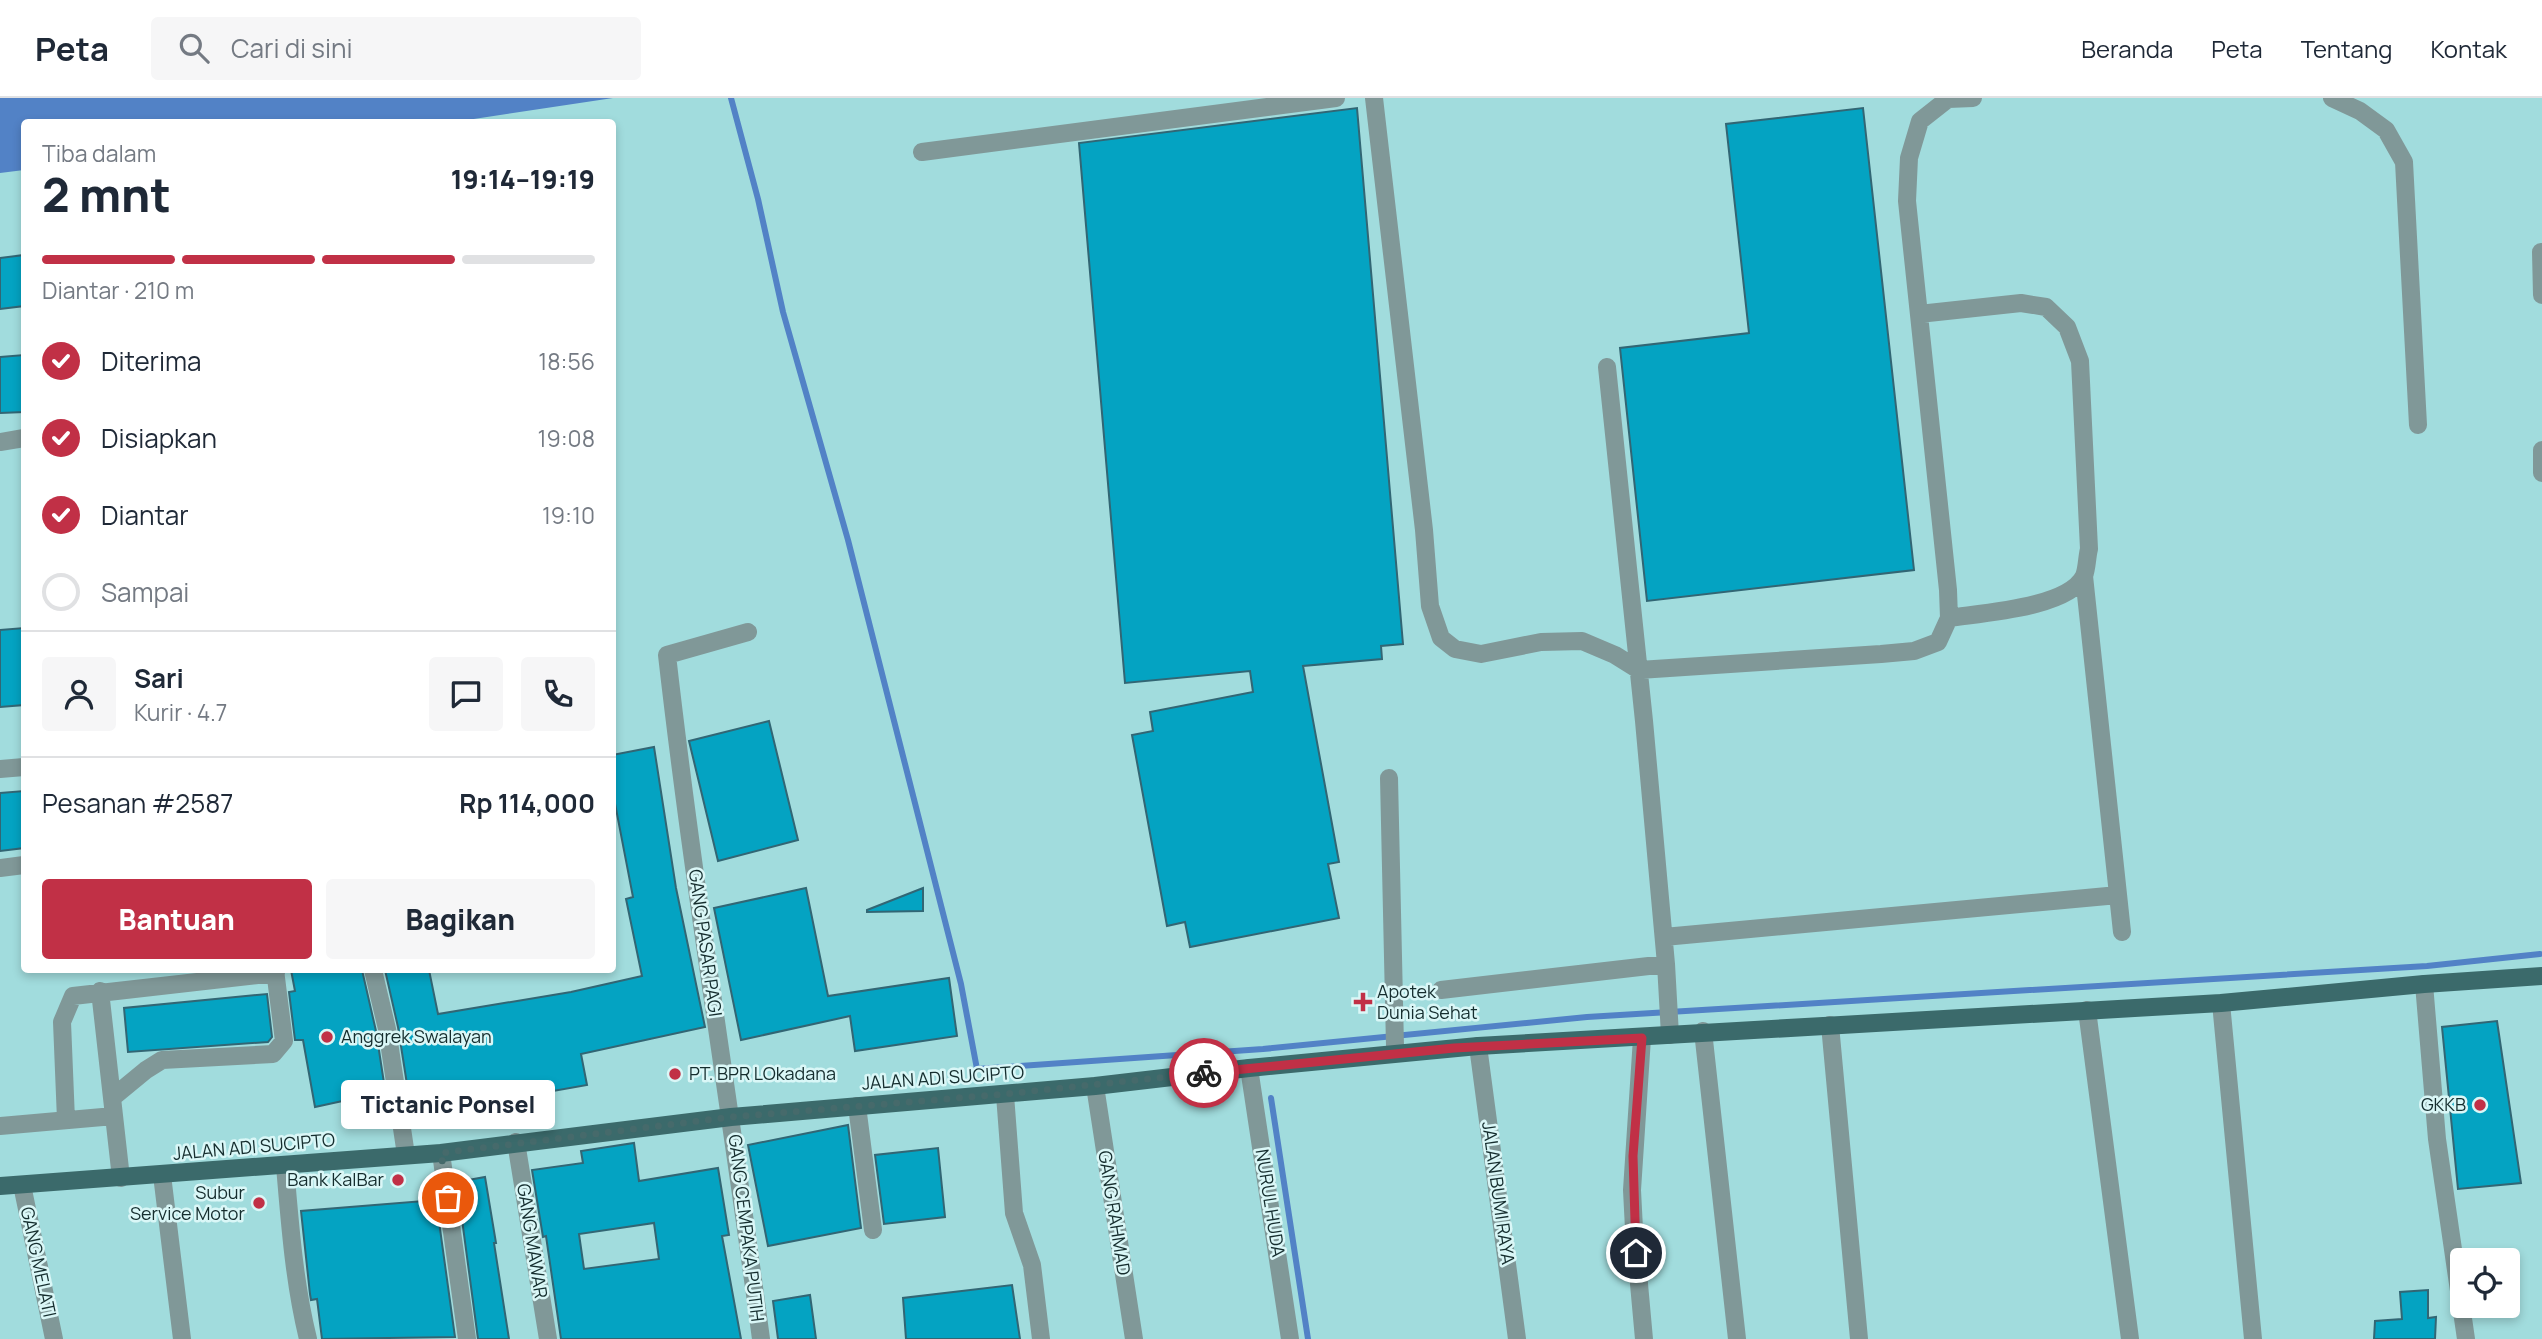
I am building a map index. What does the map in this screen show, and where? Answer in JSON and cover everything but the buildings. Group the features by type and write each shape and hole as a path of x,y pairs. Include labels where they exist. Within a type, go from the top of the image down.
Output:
{"main road":[{"name":"JALAN ADI SUCIPTO","path":"0,1186 441,1153 731,1117 1095,1086 1478,1046 1642,1038 1669,1028 1703,1031 2221,1003 2542,976"}],"street":[{"path":"922,152 1336,98"},
{"path":"1374,98 1424,530 1430,606 1441,638 1455,649 1481,654 1541,642 1582,641 1615,655 1639,670 1914,651 1938,642 1949,618 1907,201 1909,158 1920,121 1948,99 1973,98"},
{"path":"2332,98 2360,111 2386,130 2403,162 2418,425"},
{"path":"2541,252 2542,295"},
{"path":"1919,314 2021,303 2046,307 2067,327 2080,361 2088,528 2084,576 2122,932"},
{"path":"1607,367 1639,670 1664,937 1669,1028"},
{"path":"0,442 21,438"},
{"path":"2542,450 2542,473"},
{"path":"1949,618 2032,605 2067,594 2084,576"},
{"name":"GANG PASAR PAGI","path":"731,1117 680,769 667,655 748,632"},
{"path":"0,769 21,767"},
{"path":"1389,778 1395,1046"},
{"path":"0,867 21,865"},
{"path":"1664,937 2118,895"},
{"path":"1441,990 1666,964"},
{"path":"66,1120 62,1022 73,996 258,973"},
{"path":"0,1126 66,1120 113,1107 146,1070 162,1060 274,1054 284,1041 276,973"},
{"path":"374,973 387,1029 407,1155"},
{"path":"2424,984 2437,1139 2466,1339"},
{"path":"100,991 121,1178"},
{"path":"2221,1003 2253,1339"},
{"path":"2087,1010 2130,1339"},
{"path":"1830,1025 1859,1339"},
{"path":"1703,1031 1737,1339"},
{"path":"1642,1038 1632,1190 1633,1229 1644,1339"},
{"name":"JALAN BUMI RAYA","path":"1478,1046 1517,1339"},
{"name":"NURUL HUDA","path":"1249,1068 1290,1339"},
{"name":"GANG RAHMAD","path":"1095,1086 1134,1339"},
{"path":"1005,1094 1014,1213 1032,1265 1041,1339"},
{"path":"857,1105 873,1230"},
{"name":"GANG CEMPAKA PUTIH","path":"731,1117 761,1339"},
{"name":"GANG MAWAR","path":"516,1142 548,1339"},
{"path":"441,1153 467,1339"},
{"path":"285,1166 293,1262 308,1339"},
{"path":"162,1175 182,1339"},
{"name":"GANG MELATI","path":"22,1185 54,1339"}],"water":[{"path":"0,98 613,98 474,119 21,119 21,170 0,173"}],"waterway":[{"path":"731,98 758,199 783,312 848,540 961,984 977,1069 1263,1049 1587,1017 2427,966 2540,954"},
{"path":"1271,1098 1308,1339"}],"way so far":[{"path":"448,1198 441,1153 731,1117 1095,1086 1204,1073"}],"place":[{"name":"Apotek Dunia Sehat","path":"1363,1002"},
{"name":"Anggrek Swalayan","path":"327,1037"},
{"name":"PT. BPR LOkadana","path":"675,1074"},
{"name":"GKKB","path":"2480,1105"},
{"name":"Bank KalBar","path":"398,1180"},
{"name":"Tictanic Ponsel","path":"448,1198"},
{"name":"Subur Service Motor","path":"259,1203"}],"route":[{"path":"1204,1073 1454,1048 1642,1038 1632,1190 1636,1253"}]}
